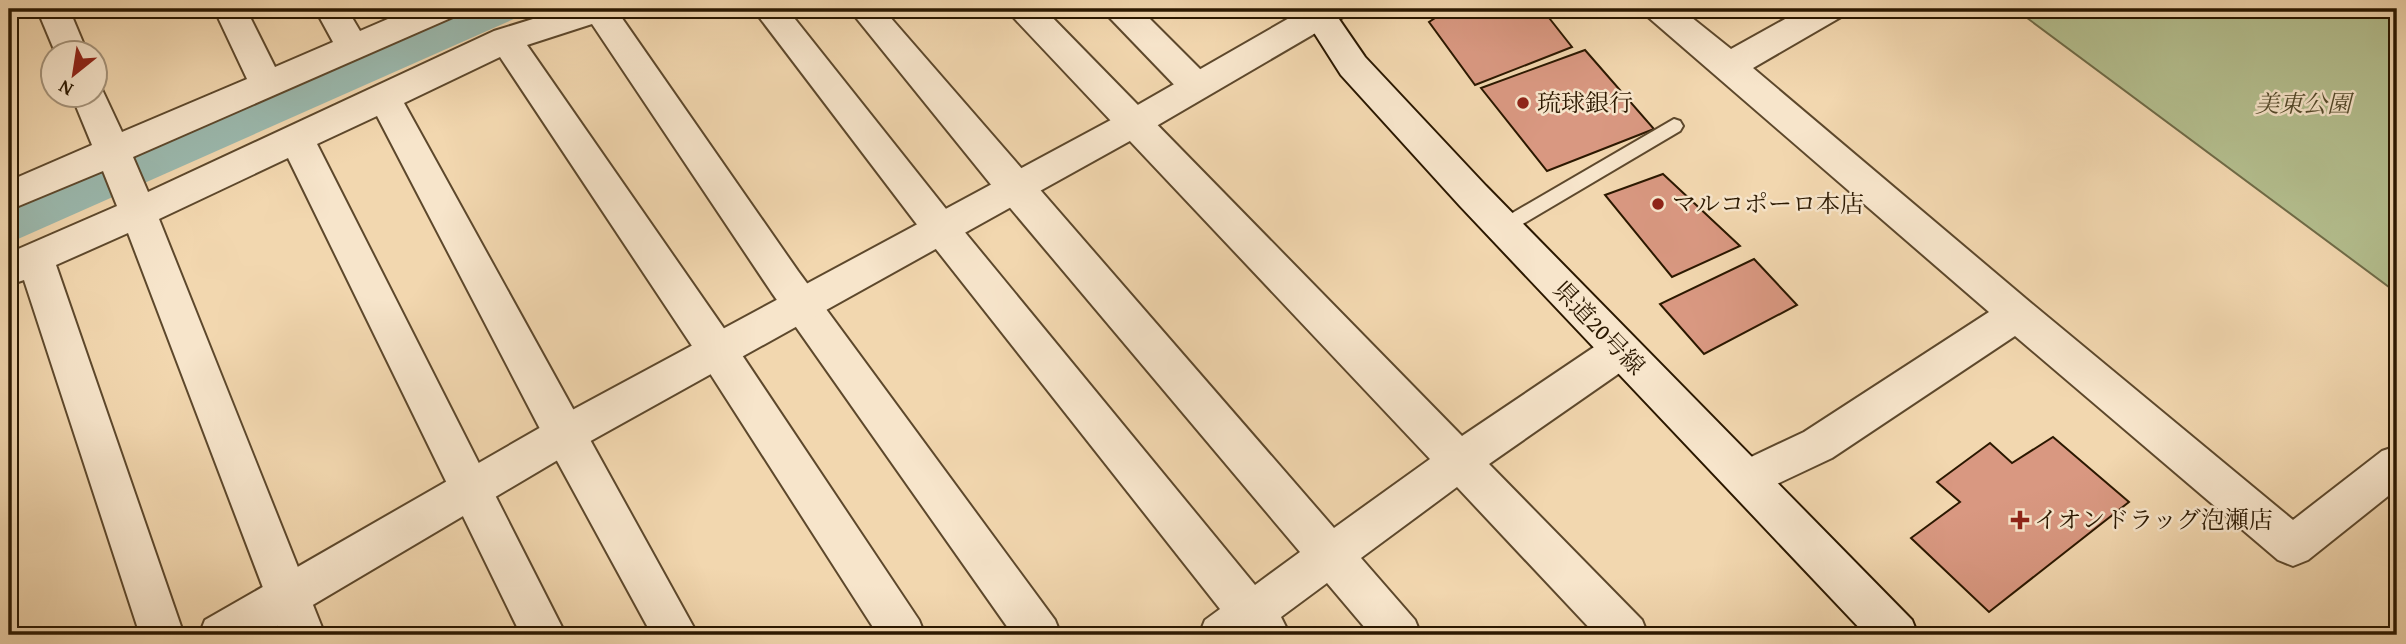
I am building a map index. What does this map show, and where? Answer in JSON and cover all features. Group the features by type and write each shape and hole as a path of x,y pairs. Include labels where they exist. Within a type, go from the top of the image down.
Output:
{"street":[{"path":"54,9 65,38"},
{"path":"230,9 268,86"},
{"path":"331,9 354,48"},
{"path":"9,196 441,9"},
{"path":"162,635 22,264 506,40 600,9 802,306 1039,635"},
{"path":"769,9 1247,628 1330,556 1461,460 1620,351"},
{"path":"865,9 1014,187 1399,635"},
{"path":"1025,9 1461,460 1626,635"},
{"path":"1121,9 1196,86"},
{"path":"1660,9 2293,546 2397,464"},
{"path":"1729,66 1829,9"},
{"path":"221,635 565,435 1134,123 1322,11"},
{"name":"県道20号線","path":"1322,11 1353,66 1620,351 1896,635"},
{"path":"506,40 718,352 903,635"},
{"path":"384,97 565,435 676,635"},
{"path":"94,108 138,212 303,635"},
{"path":"296,138 544,635"},
{"path":"1747,479 1818,445 2017,314"}],"lane":[{"path":"1503,227 1674,127"}],"green space":[{"name":"美東公園","path":"2015,9 2397,9 2397,293"}],"building":[{"path":"1449,9 1542,9 1572,47 1475,85 1429,22"},
{"path":"1585,50 1654,129 1547,171 1481,88"},
{"path":"1663,174 1740,246 1672,277 1605,195"},
{"path":"1754,259 1797,305 1704,354 1660,304"},
{"name":"イオンドラッグ泡瀬店","path":"2053,437 2129,502 1989,612 1911,538 1960,502 1937,482 1990,443 2012,463"}],"waterway":[{"path":"9,226 503,9"}],"place":[{"name":"琉球銀行","path":"1523,103"},
{"name":"マルコポーロ本店","path":"1658,204"},
{"name":"イオンドラッグ泡瀬店","path":"2020,520"}]}
